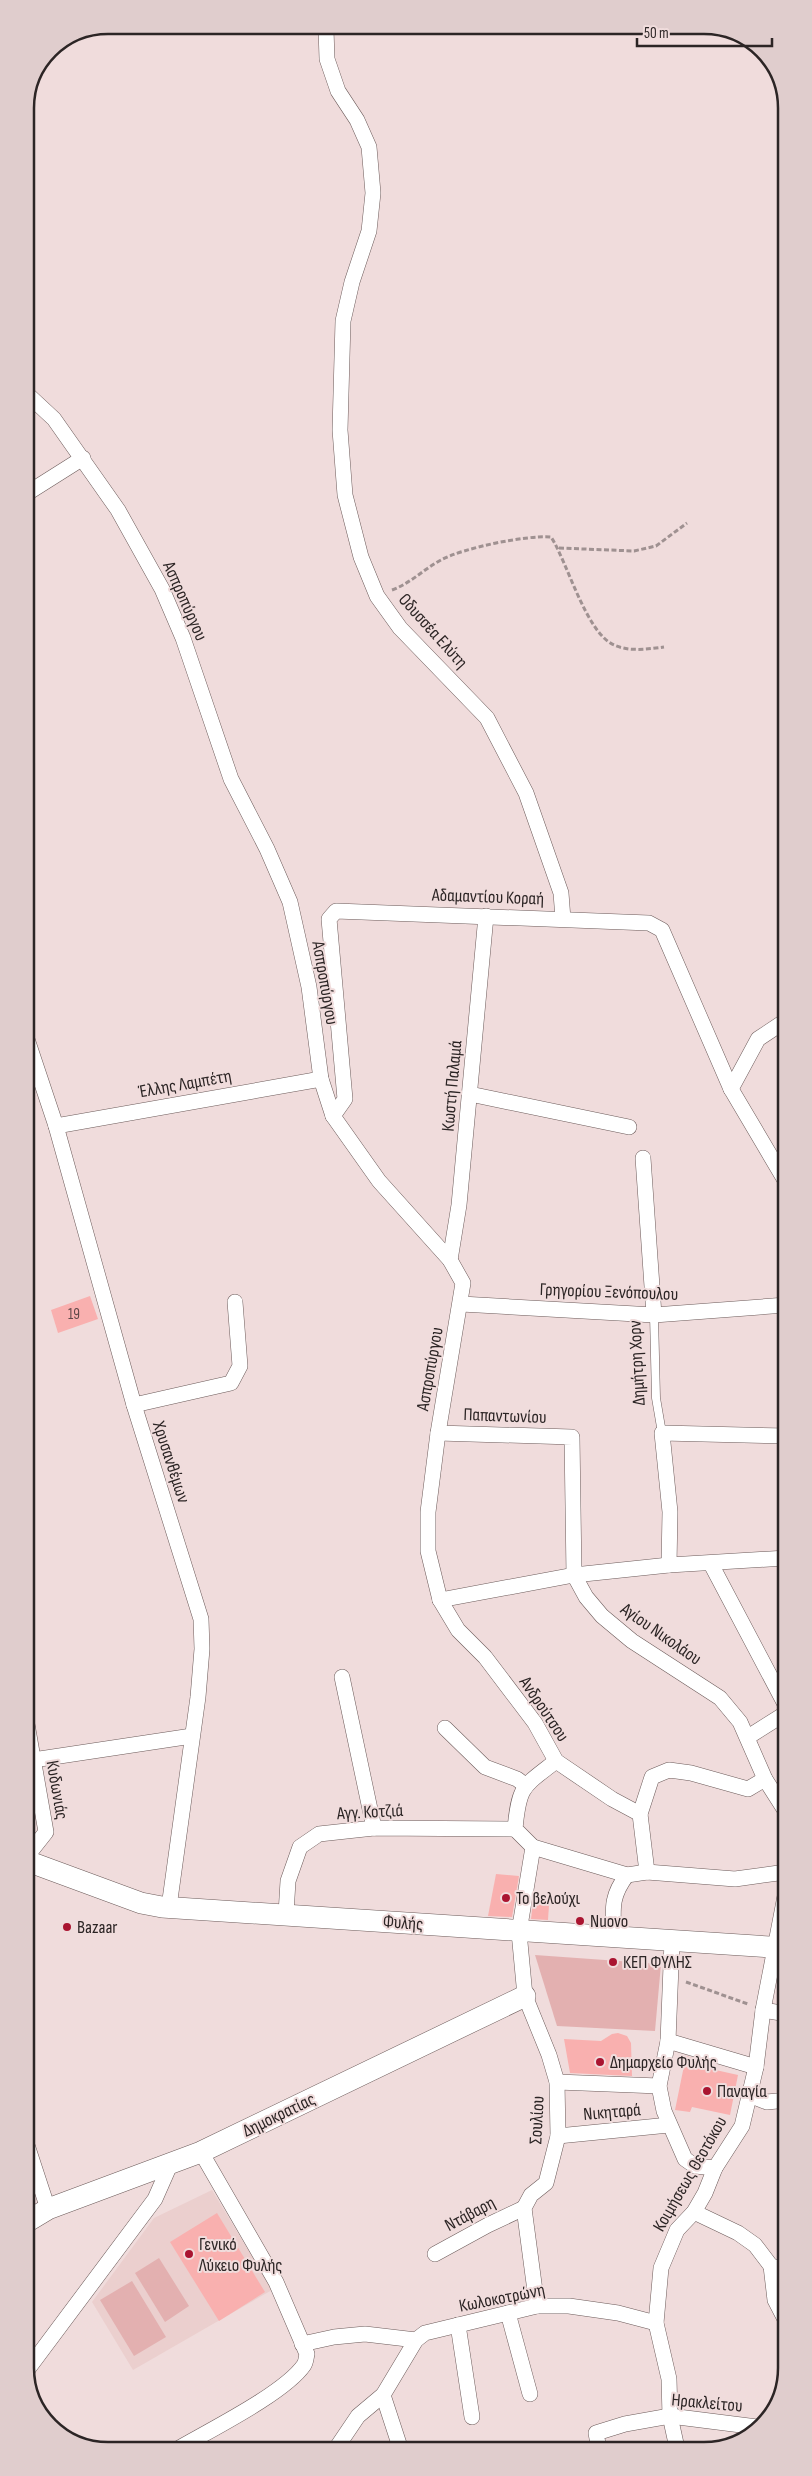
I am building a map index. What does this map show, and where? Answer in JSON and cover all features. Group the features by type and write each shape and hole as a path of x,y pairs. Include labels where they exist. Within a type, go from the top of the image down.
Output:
{"main road":[{"name":"Φυλής","path":"34,1864 141,1903 169,1907 519,1932 778,1948"},
{"name":"Δημοκρατίας","path":"34,2217 48,2209 201,2152 525,1996"}],"street":[{"name":"Οδυσσέα Ελύτη","path":"326,34 327,59 338,91 357,120 369,147 373,193 369,231 352,282 343,320 340,430 345,495 361,557 377,596 400,628 487,718 526,793 561,893 563,919"},
{"name":"Ασπροπύργου","path":"34,400 54,419 118,510 162,589 183,638 231,779 290,902 309,987 321,1079 333,1116 379,1181 450,1260 463,1283 438,1433 428,1512 428,1551 440,1600"},
{"path":"34,489 83,458"},
{"name":"Αδαμαντίου Κοραή","path":"333,1116 345,1099 329,919 336,911 649,923 662,930 731,1089"},
{"name":"Κωστή Παλαμά","path":"450,1260 459,1205 486,916"},
{"path":"778,1026 758,1040 731,1089 778,1168"},
{"name":"Χρυσανθέμων","path":"34,1060 56,1126 134,1405 201,1619 202,1649 169,1907"},
{"name":"Έλλης Λαμπέτη","path":"56,1126 321,1079"},
{"path":"470,1094 629,1127"},
{"name":"Δημήτρη Χορν","path":"643,1158 654,1316"},
{"path":"134,1405 231,1383 240,1366 235,1302"},
{"name":"Γρηγορίου Ξενόπουλου","path":"461,1304 654,1316 778,1305"},
{"name":"Παπαντωνίου","path":"438,1433 572,1437"},
{"path":"662,1433 778,1436"},
{"name":"Δημήτρη Χορν","path":"662,1433 670,1512 669,1565"},
{"name":"Αγίου Νικολάου","path":"572,1437 574,1575 586,1597 602,1616 632,1641 720,1698 740,1722 765,1779 778,1799"},
{"path":"440,1600 574,1575 669,1565 778,1559"},
{"path":"711,1564 778,1691"},
{"name":"Ανδρούτσου","path":"440,1600 458,1630 485,1657 535,1723 556,1761 612,1799 640,1814"},
{"path":"342,1677 374,1828"},
{"path":"748,1737 778,1718"},
{"path":"445,1728 485,1767 517,1778 525,1785"},
{"path":"34,1760 192,1736"},
{"path":"556,1761 525,1785 517,1801 515,1829 533,1847 627,1875 647,1872 735,1879 778,1873"},
{"name":"Κυδωνιάς","path":"34,1766 46,1832 34,1847"},
{"path":"647,1872 640,1814 652,1777 669,1770 691,1773 748,1789 765,1779"},
{"name":"Αγγ. Κοτζιά","path":"286,1914 288,1881 300,1847 320,1834 374,1828 515,1829"},
{"name":"Σουλίου","path":"524,2208 531,2195 546,2182 558,2136 557,2082 549,2055 525,1996 519,1932 533,1847"},
{"path":"614,1937 614,1896 627,1875"},
{"path":"672,1941 668,2041 659,2086 664,2111 684,2159 694,2166 715,2168"},
{"name":"Κοιμήσεως Θεοτόκου","path":"676,2442 670,2416 668,2379 656,2323 661,2268 677,2230 694,2212 706,2193 715,2168 742,2126 756,2067 763,2010 778,1958"},
{"path":"763,2010 778,2012"},
{"path":"668,2041 756,2067"},
{"path":"557,2082 659,2086"},
{"path":"749,2095 767,2102 778,2101"},
{"name":"Νικηταρά","path":"558,2136 669,2125"},
{"path":"188,2442 249,2407 287,2382 305,2364 307,2354 276,2282 201,2152"},
{"path":"34,2164 48,2209"},
{"path":"34,2360 155,2199 170,2165"},
{"path":"524,2208 537,2306"},
{"name":"Ντάβαρη","path":"435,2254 524,2208"},
{"path":"694,2212 738,2233 755,2245 771,2266 774,2300 778,2307"},
{"path":"771,2266 778,2268"},
{"name":"Κωλοκοτρώνη","path":"416,2340 425,2334 537,2306 569,2306 618,2313 656,2323"},
{"path":"508,2313 530,2394"},
{"path":"458,2325 472,2417"},
{"path":"302,2344 334,2337 365,2334 416,2340 382,2395 358,2416 340,2442"},
{"path":"382,2395 398,2442"},
{"name":"Ηρακλείτου","path":"598,2442 596,2433 625,2424 670,2416 748,2427"}],"lane":[{"name":"Δημήτρη Χορν","path":"654,1316 656,1398 662,1433"}],"path":[{"path":"559,548 634,551 656,546 687,523"},
{"path":"377,596 406,585 441,560 461,552 535,535 551,536 559,548 584,608 600,632 613,645 641,650 664,647"},
{"path":"671,1977 763,2010"}],"shaded area":[{"path":"535,1955 661,1964 655,2031 557,2026"},
{"name":"Γενικό Λύκειο Φυλής","path":"212,2190 272,2290 133,2370 92,2302 154,2218"},
{"path":"159,2258 189,2306 165,2322 135,2273"},
{"path":"132,2281 166,2337 134,2356 100,2300"}],"building":[{"path":"90,1296 98,1319 58,1333 51,1310"},
{"name":"Το βελούχι","path":"496,1874 519,1876 512,1917 488,1916"},
{"path":"533,1902 549,1905 548,1920 531,1919"},
{"path":"618,2033 627,2036 631,2043 632,2076 570,2073 564,2039 601,2041 612,2034"},
{"name":"Παναγία","path":"686,2056 703,2061 702,2067 738,2075 730,2115 692,2107 690,2112 675,2110"},
{"path":"217,2213 265,2292 219,2321 170,2242"}],"place":[{"name":"Το βελούχι","path":"506,1898"},
{"name":"Nuovo","path":"580,1921"},
{"name":"Bazaar","path":"67,1927"},
{"name":"ΚΕΠ ΦΥΛΗΣ","path":"613,1962"},
{"name":"Δημαρχείο Φυλής","path":"600,2062"},
{"name":"Παναγία","path":"707,2091"},
{"name":"Γενικό Λύκειο Φυλής","path":"189,2254"}]}
